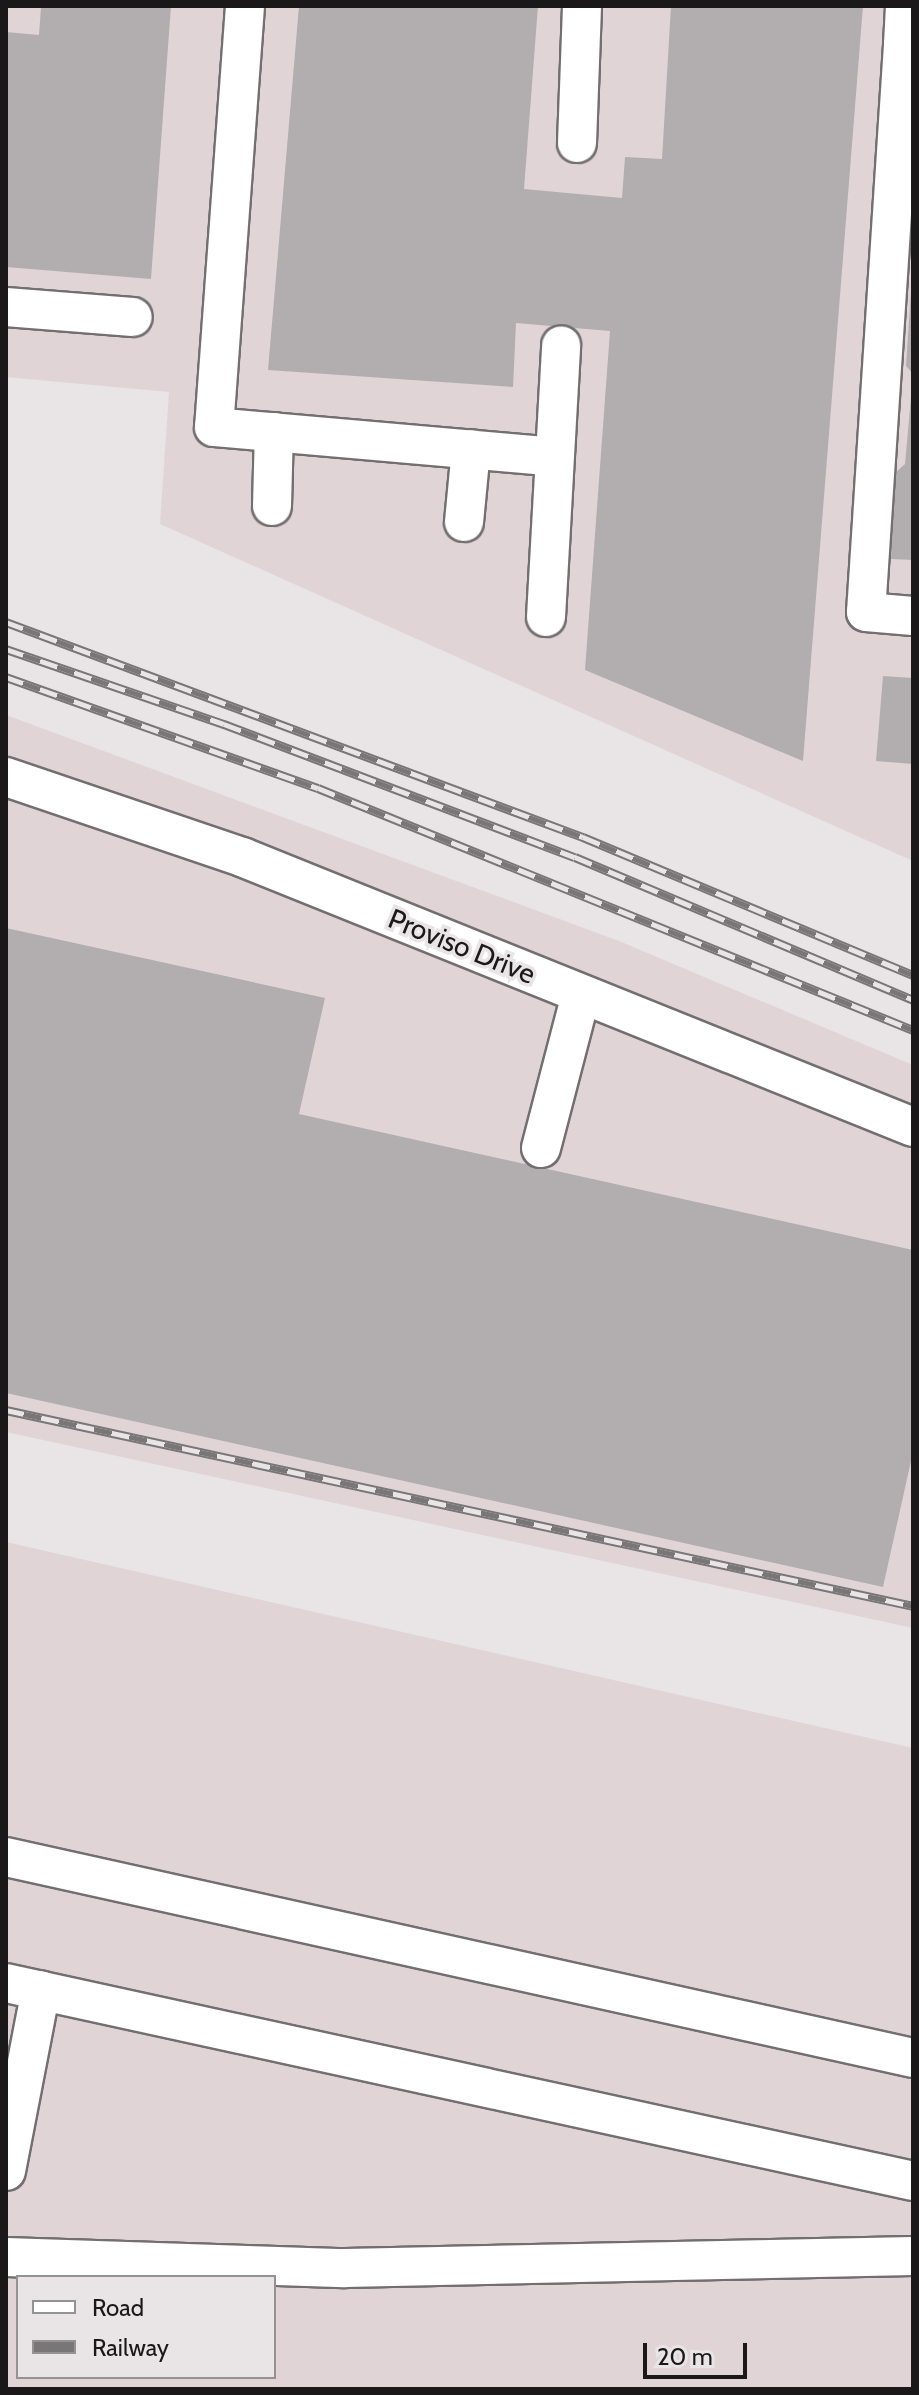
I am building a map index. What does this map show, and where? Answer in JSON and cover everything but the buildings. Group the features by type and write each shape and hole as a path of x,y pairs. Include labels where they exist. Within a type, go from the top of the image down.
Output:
{"street":[{"path":"245,6 214,427 554,457"},
{"path":"577,143 582,6"},
{"path":"905,6 908,45 866,612 913,616"},
{"path":"6,307 133,317"},
{"path":"546,617 561,345"},
{"path":"272,506 274,432"},
{"path":"464,522 471,449"},
{"name":"Proviso Drive","path":"6,777 242,857 913,1127"},
{"path":"541,1148 581,994"},
{"path":"6,1857 913,2058"},
{"path":"6,2171 24,1987 913,2181"},
{"path":"6,2257 345,2268 913,2256"}],"shaded area":[{"path":"6,6 913,6 913,861 160,524 169,392 6,377"},
{"path":"6,715 619,941 913,1065 913,1628 6,1432"},
{"path":"6,1542 913,1748 913,2389 6,2389"}],"railway":[{"path":"6,622 583,837 913,975"},
{"path":"6,649 224,724 575,857 913,1000"},
{"path":"6,677 318,788 913,1030"},
{"path":"6,1410 913,1606"}]}
